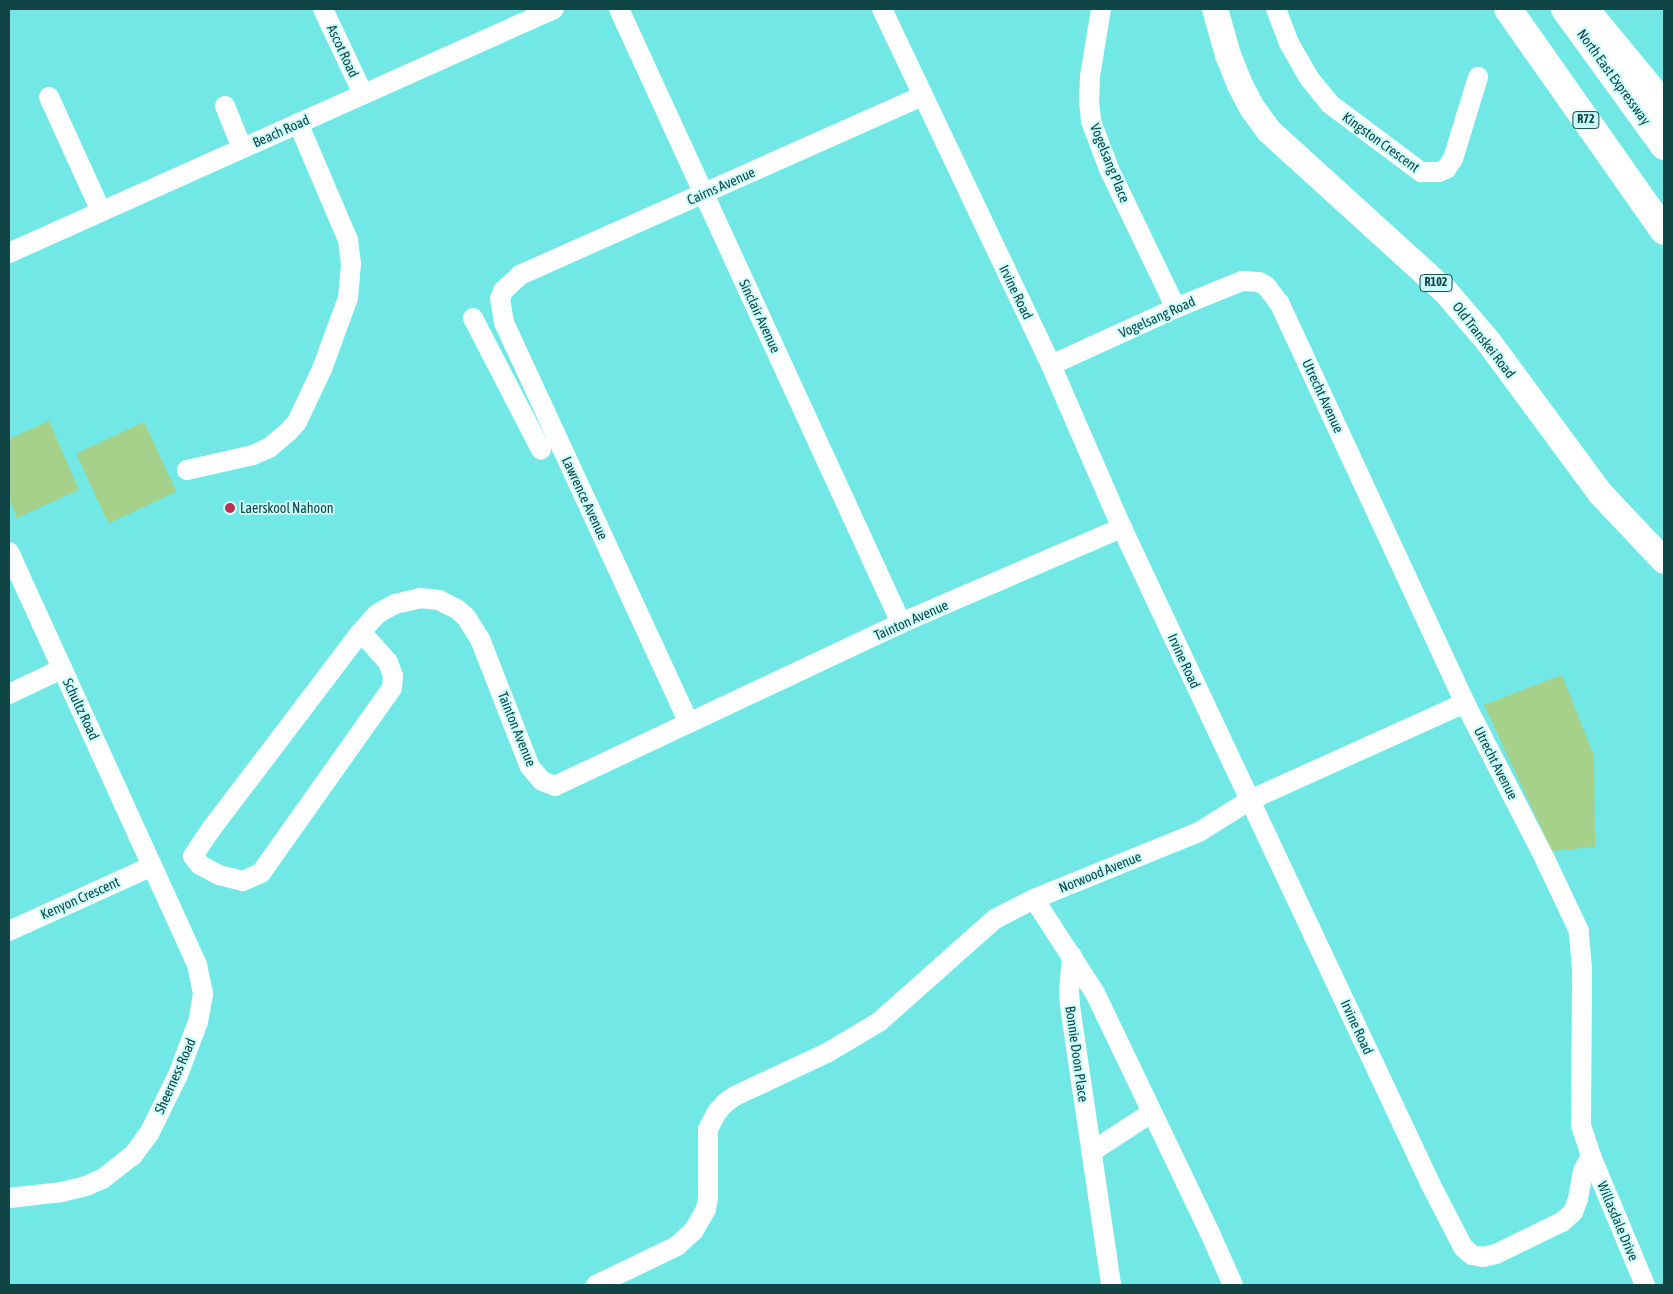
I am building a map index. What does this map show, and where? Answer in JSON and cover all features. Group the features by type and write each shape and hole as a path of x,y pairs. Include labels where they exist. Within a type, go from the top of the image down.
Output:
{"highway":[{"name":"R72","path":"1508,9 1664,231"},
{"name":"North East Expressway","path":"1565,9 1664,146"},
{"path":"1584,9 1664,105"}],"main road":[{"name":"Old Transkei Road","path":"1215,9 1228,55 1240,85 1269,131 1446,292 1488,341 1600,493 1664,561"}],"street":[{"name":"Ascot Road","path":"323,9 363,94"},
{"name":"Beach Road","path":"9,254 554,9"},
{"name":"Sinclair Avenue","path":"620,9 902,623"},
{"name":"Irvine Road","path":"882,9 1051,366 1122,528 1431,1185 1463,1247 1472,1255 1483,1257 1496,1254 1562,1222 1573,1212 1578,1199 1583,1171 1591,1156"},
{"name":"Vogelsang Place","path":"1101,9 1090,76 1089,101 1091,120 1109,169 1176,308"},
{"name":"Kingston Crescent","path":"1276,9 1289,43 1309,78 1330,104 1421,172 1439,172 1446,169 1452,159 1478,77"},
{"name":"Cairns Avenue","path":"520,275 922,96"},
{"path":"49,97 101,212"},
{"path":"225,106 242,148"},
{"path":"187,470 253,455 270,448 288,432 297,422 322,369 348,298 351,264 348,240 298,123"},
{"name":"Lawrence Avenue","path":"520,275 503,291 500,300 504,323 689,723"},
{"name":"Vogelsang Road","path":"1051,366 1176,308 1242,281 1259,282 1266,286"},
{"name":"Utrecht Avenue","path":"1266,286 1284,312 1465,703 1544,857 1579,931 1582,969 1581,1125 1591,1156"},
{"path":"473,318 541,450"},
{"path":"497,366 519,355"},
{"name":"Tainton Avenue","path":"361,632 388,662 394,676 392,688 261,873 249,880 232,879 200,865 193,856 217,820 361,632 387,607 420,598 439,600 457,609 466,617 480,639 530,767 542,781 550,785 563,784 902,623 1122,528"},
{"name":"Schultz Road","path":"9,552 152,866"},
{"path":"9,694 62,669"},
{"name":"Norwood Avenue","path":"596,1285 671,1249 694,1230 706,1209 708,1198 706,1140 712,1119 717,1112 735,1096 828,1053 873,1026 894,1010 995,919 1034,899 1199,832 1250,800 1465,703"},
{"name":"Kenyon Crescent","path":"9,931 152,866"},
{"name":"Sheerness Road","path":"9,1198 73,1190 102,1178 120,1167 133,1155 150,1132 178,1075 198,1022 202,984 196,965 152,866"},
{"name":"Bonnie Doon Place","path":"1034,899 1094,993 1209,1231 1233,1285"},
{"name":"Bonnie Doon Place","path":"1072,956 1069,992 1111,1285"},
{"path":"1092,1152 1151,1113"},
{"name":"Willasdale Drive","path":"1591,1156 1645,1285"}],"green space":[{"path":"49,421 79,490 17,518 9,499 9,439"},
{"path":"144,422 177,492 109,523 76,454"},
{"path":"1562,675 1594,756 1595,847 1552,851 1484,705"}],"place":[{"name":"Laerskool Nahoon","path":"230,508"}]}
